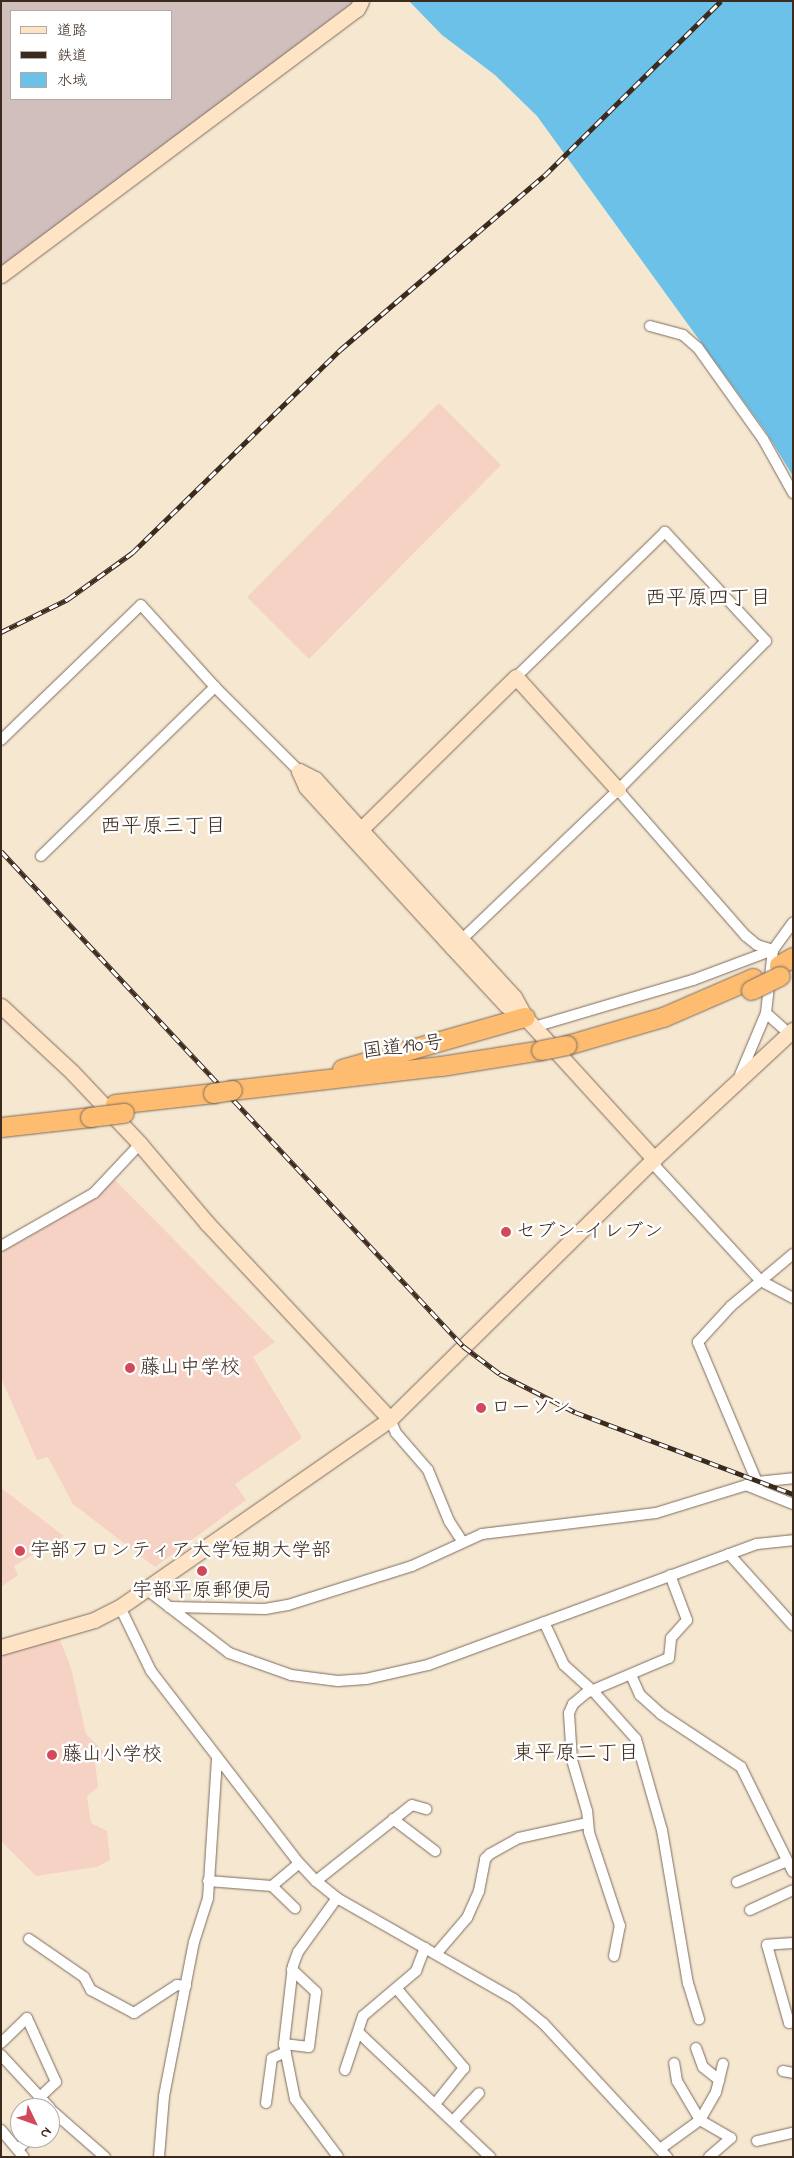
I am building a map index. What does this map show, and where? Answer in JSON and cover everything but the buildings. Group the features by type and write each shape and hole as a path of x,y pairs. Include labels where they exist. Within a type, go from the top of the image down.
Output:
{"highway":[{"name":"国道190号","path":"1,1118 86,1112 487,1069 666,1026 752,984 783,964"},
{"path":"490,1026 504,1016 506,1005"},
{"path":"303,1082 490,1026 529,1022"},
{"name":"国道190号","path":"227,1096 303,1082 544,1054"},
{"name":"国道190号","path":"1,1127 86,1112"}],"street":[{"path":"1,275 357,9 361,1"},
{"path":"650,326 683,335 698,348 763,439 793,493"},
{"path":"356,833 664,532 766,641 618,790 457,944"},
{"path":"1,740 141,605 215,687 299,771 306,787 356,833 457,944 506,1005 529,1022 654,1159 656,1166 761,1281 793,1298"},
{"path":"516,677 746,936 783,964"},
{"path":"41,856 215,687"},
{"path":"738,1078 766,1013 783,964 793,922"},
{"path":"457,944 514,997 529,1022"},
{"path":"529,1022 783,964"},
{"path":"1,1006 72,1072 140,1144 206,1223 390,1418 396,1433 428,1470 449,1521 462,1541"},
{"path":"1,1647 94,1620 120,1607 390,1418 654,1159 738,1078 790,1032 766,1013"},
{"path":"1,1246 94,1193 140,1144"},
{"path":"757,1482 698,1342 715,1322 793,1254"},
{"path":"169,1607 265,1609 288,1604 412,1566 462,1541 482,1534 656,1513 757,1482 793,1478"},
{"path":"746,1486 793,1504"},
{"path":"146,1589 229,1653 291,1675 338,1681 366,1679 428,1665 757,1544 793,1540"},
{"path":"729,1554 793,1625"},
{"path":"614,1956 620,1926 587,1823 587,1812 572,1760 569,1713 578,1698 669,1658 671,1638 688,1620 670,1576"},
{"path":"120,1607 151,1671 298,1863 337,1898 482,1978 543,2023 663,2153 700,2120 719,2080 723,2064"},
{"path":"544,1622 564,1666 594,1692 636,1739 662,1830 688,1983 698,2019"},
{"path":"631,1675 640,1695 661,1714 741,1767 793,1872"},
{"path":"159,2157 164,2096 186,1986 208,1898 217,1758"},
{"path":"316,1881 412,1805 426,1809"},
{"path":"392,1819 435,1851"},
{"path":"436,1954 467,1918 479,1891 485,1860 490,1854 519,1838 587,1823"},
{"path":"737,1882 787,1861"},
{"path":"272,1886 298,1863"},
{"path":"208,1881 272,1886 295,1908"},
{"path":"750,1910 793,1890"},
{"path":"337,1898 298,1952 292,1970 285,2048 301,2110 338,2157"},
{"path":"29,1939 84,1977 91,1990 134,2012 177,1985 186,1986"},
{"path":"793,1942 767,1945 789,2023 793,2022"},
{"path":"345,2070 363,2016 416,1971 425,1948"},
{"path":"266,2104 272,2058 285,2048 309,2047 316,1992 292,1970"},
{"path":"397,1989 464,2068 435,2104"},
{"path":"1,2043 27,2018 56,2082 41,2096 1,2055"},
{"path":"358,2032 490,2157"},
{"path":"696,2048 703,2067 719,2080"},
{"path":"674,2063 676,2081 700,2120 731,2138 709,2157"},
{"path":"453,2121 479,2093"},
{"path":"60,2120 105,2157"},
{"path":"1,2130 22,2152"},
{"path":"757,2141 793,2133"}],"shaded area":[{"path":"1,1 355,1 1,268"},
{"path":"439,403 501,465 309,659 247,597"},
{"name":"藤山中学校","path":"114,1179 275,1342 253,1357 302,1438 235,1484 246,1500 155,1567 73,1504 48,1457 37,1460 1,1378 1,1252 93,1198"},
{"name":"宇部フロンティア大学短期大学部","path":"1,1488 64,1536 14,1566 18,1575 1,1587"},
{"name":"藤山小学校","path":"58,1635 71,1668 86,1734 103,1751 102,1760 95,1762 98,1787 87,1796 91,1823 107,1831 110,1860 97,1867 36,1876 1,1841 1,1650"}],"water":[{"path":"409,1 793,1 793,476 766,432 537,116 495,75 442,35"}],"railway":[{"path":"1,632 68,599 132,553 340,350 544,176 721,1"},
{"path":"1,851 463,1346 500,1374 575,1412 793,1494"}],"place":[{"name":"セブン-イレブン","path":"506,1232"},
{"name":"藤山中学校","path":"130,1368"},
{"name":"ローソン","path":"481,1408"},
{"name":"宇部フロンティア大学短期大学部","path":"20,1551"},
{"name":"宇部平原郵便局","path":"202,1571"},
{"name":"藤山小学校","path":"52,1755"}],"district":[{"name":"西平原四丁目","path":"708,599"},
{"name":"西平原三丁目","path":"163,827"},
{"name":"東平原二丁目","path":"576,1754"}]}
